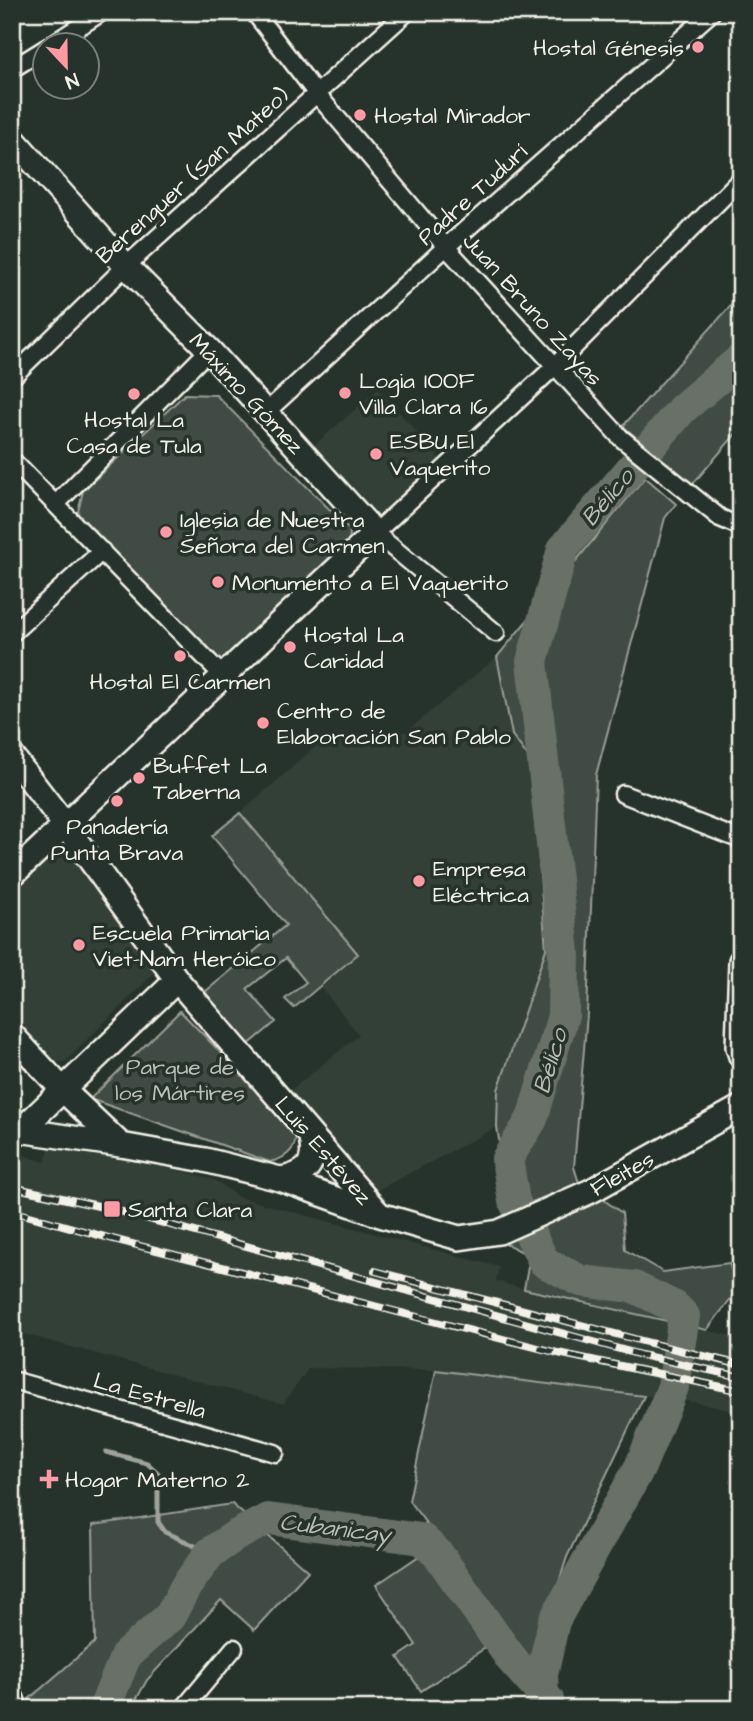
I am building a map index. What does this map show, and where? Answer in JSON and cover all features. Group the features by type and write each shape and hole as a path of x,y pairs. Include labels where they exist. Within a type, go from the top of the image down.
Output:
{"main road":[{"name":"Máximo Gómez","path":"12,138 126,266 209,350 375,533"},
{"path":"12,875 375,533"},
{"name":"Luis Estévez","path":"12,757 65,825 177,980 380,1215 459,1238 499,1232"},
{"path":"741,961 738,1047 741,1056"},
{"path":"17,1130 177,980"},
{"path":"12,1035 62,1088 121,1144"},
{"name":"Fleites","path":"499,1232 591,1191 741,1107"},
{"path":"17,1130 121,1144 205,1160 280,1179 380,1215"},
{"path":"280,1179 298,1175 309,1166 314,1154 311,1138"},
{"path":"12,1699 15,1709"}],"street":[{"path":"71,32 102,12"},
{"name":"Juan Bruno Zayas","path":"254,12 316,93 446,247 621,438 720,519 741,527"},
{"name":"Berenguer (San Mateo)","path":"12,377 126,266 407,12"},
{"name":"Padre Tudurí","path":"265,412 446,247 712,12"},
{"path":"12,69 32,56"},
{"path":"375,533 554,367 741,179"},
{"path":"56,504 209,350"},
{"path":"12,460 223,676"},
{"name":"Máximo Gómez","path":"375,533 496,633"},
{"path":"12,633 102,551"},
{"path":"623,794 741,840"},
{"name":"La Estrella","path":"12,1380 275,1453"},
{"path":"183,1709 234,1648"}],"shaded area":[{"name":"ESBU El Vaquerito","path":"378,389 441,459 375,519 311,448"},
{"name":"Empresa Eléctrica","path":"497,657 512,735 531,761 546,949 498,1090 497,1127 370,1194 287,1093 359,1035 320,986 358,954 240,813 314,748 337,734 406,732"},
{"name":"Escuela Primaria Viet-Nam Heróico","path":"62,845 70,847 157,958 155,972 65,1062 55,1063 12,1016 12,891"},
{"path":"53,1137 215,1180 238,1197 499,1267 496,1281 741,1338 741,1413 695,1402 436,1370 309,1368 283,1404 12,1331 12,1152 45,1162"}],"green space":[{"path":"741,294 741,428 691,486 623,426"},
{"path":"185,394 216,395 350,530 349,546 229,661 213,662 77,516 83,491"},
{"path":"645,477 676,504 665,518 596,775 587,1014 574,1167 579,1183 510,1211 497,1127 498,1090 546,949 531,761 512,735 497,657"},
{"path":"240,813 358,954 294,1008 285,999 306,982 286,958 247,989 276,1022 248,1045 205,992 286,925 212,836"},
{"name":"Parque de los Mártires","path":"180,1011 295,1128 294,1146 282,1158 270,1162 90,1099"},
{"path":"601,1198 622,1213 625,1250 663,1272 729,1263 738,1289 707,1330 524,1289 530,1256 503,1242"},
{"path":"436,1370 644,1396 567,1557 533,1662 409,1501"},
{"path":"232,1504 308,1571 254,1630 221,1600 147,1680 131,1709 33,1709 29,1699 95,1642 93,1525"},
{"path":"422,1554 485,1648 421,1691 398,1657 416,1645 376,1585"}],"waterway":[{"name":"Bélico","path":"543,1694 542,1675 554,1621 640,1467 673,1387 684,1316 675,1307 634,1287 581,1281 544,1262 514,1201 507,1159 532,1119 563,1016 564,953 532,661 563,549 682,409 741,359"},
{"path":"106,1452 147,1463 158,1473 158,1522 165,1532 210,1553"},
{"name":"Cubanicay","path":"104,1709 126,1655 170,1616 186,1586 210,1553 268,1519 422,1539 438,1554 512,1660 548,1700"}],"railway":[{"path":"12,1187 112,1209 641,1355 741,1377"},
{"path":"12,1211 558,1353 741,1391"},
{"path":"375,1271 741,1365"}],"place":[{"name":"Hostal Génesis","path":"698,47"},
{"name":"Hostal Mirador","path":"360,115"},
{"name":"Logia IOOF Villa Clara 16","path":"345,393"},
{"name":"Hostal La Casa de Tula","path":"134,394"},
{"name":"ESBU El Vaquerito","path":"376,454"},
{"name":"Iglesia de Nuestra Señora del Carmen","path":"166,532"},
{"name":"Monumento a El Vaquerito","path":"218,582"},
{"name":"Hostal La Caridad","path":"290,647"},
{"name":"Hostal El Carmen","path":"180,656"},
{"name":"Centro de Elaboración San Pablo","path":"263,723"},
{"name":"Buffet La Taberna","path":"139,778"},
{"name":"Panadería Punta Brava","path":"117,801"},
{"name":"Empresa Eléctrica","path":"419,881"},
{"name":"Escuela Primaria Viet-Nam Heróico","path":"79,945"},
{"name":"Santa Clara","path":"112,1209"},
{"name":"Hogar Materno 2","path":"49,1479"}]}
